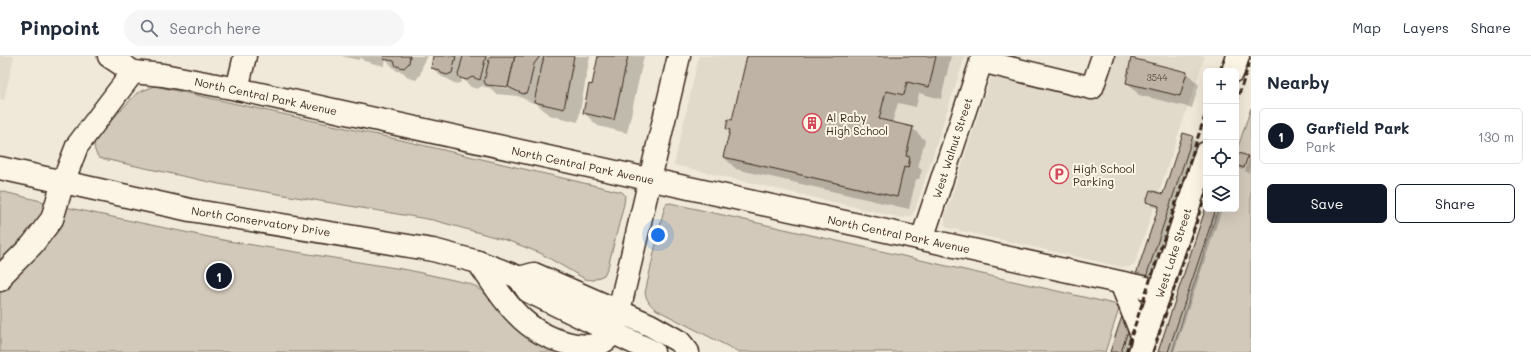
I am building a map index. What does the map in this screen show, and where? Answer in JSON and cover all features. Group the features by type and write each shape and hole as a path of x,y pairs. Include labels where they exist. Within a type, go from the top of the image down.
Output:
{"street":[{"path":"0,280 2,275 32,245 52,219 63,182 77,146 133,72 110,56"},
{"path":"237,89 245,56"},
{"path":"478,262 510,308 534,329 557,341 586,346 605,342 614,332 679,56"},
{"path":"982,58 1092,88 1103,56"},
{"path":"1234,68 1238,56"},
{"name":"West Walnut Street","path":"922,239 982,58"},
{"name":"North Central Park Avenue","path":"133,72 163,75 237,89 1160,291"},
{"name":"West Lake Street","path":"1142,346 1203,162"},
{"name":"North Conservatory Drive","path":"0,168 190,210 432,250 478,262 520,278 534,274 619,310 680,342 688,352"},
{"name":"North Conservatory Drive","path":"520,278 528,291 653,352"},
{"path":"1121,283 1142,346"}],"shaded area":[{"path":"0,56 14,56 4,100 0,99"},
{"path":"699,56 965,56 915,210 911,216 902,218 674,165"},
{"path":"1103,56 1205,56 1135,263 1129,267 1122,267 949,228 945,225 945,216 995,65 1092,88"},
{"path":"155,86 405,141 622,192 625,195 624,204 608,267 604,275 593,280 585,279 540,253 509,241 433,220 219,184 99,158 94,148 96,137 137,93"},
{"path":"1251,108 1251,352 1172,352 1217,212 1239,212 1239,144"},
{"path":"0,191 74,209 228,241 408,270 467,283 475,286 501,307 586,352 0,352"},
{"path":"670,203 1114,304 1119,309 1105,352 739,352 657,310 651,305 647,298 645,293 663,213 666,204"}],"building":[{"path":"384,56 410,56 409,63 404,68 396,66 394,61 383,59"},
{"path":"433,56 456,56 452,73 447,75 441,73 439,70 431,68"},
{"path":"463,56 486,56 480,80 472,77 467,80 460,78 458,75"},
{"path":"490,56 515,56 508,87 486,85 484,81"},
{"path":"515,56 540,56 534,64 528,92 523,94 508,87"},
{"path":"544,56 574,56 564,109 534,102"},
{"path":"598,56 628,56 614,120 583,113 589,84 592,85"},
{"name":"Al Raby High School","path":"747,56 936,56 929,87 907,82 904,95 886,91 879,119 913,127 906,156 910,157 908,168 904,167 897,197 723,157 730,130 726,129 728,119 732,120"},
{"path":"1131,58 1187,72 1180,96 1126,83"},
{"path":"1183,133 1193,136 1121,352 1110,352 1159,206 1146,202 1150,190 1163,194"},
{"path":"1239,153 1248,156 1244,168 1239,166"},
{"path":"1204,212 1215,212 1168,352 1158,352"}],"railway":[{"path":"1221,68 1225,56"},
{"path":"1239,94 1251,58"},
{"path":"1126,352 1203,122"},
{"path":"1153,352 1203,202"}],"place":[{"name":"Al Raby High School","path":"812,123"},
{"name":"High School Parking","path":"1059,174"},
{"name":"Garfield Park","path":"219,276"}]}
